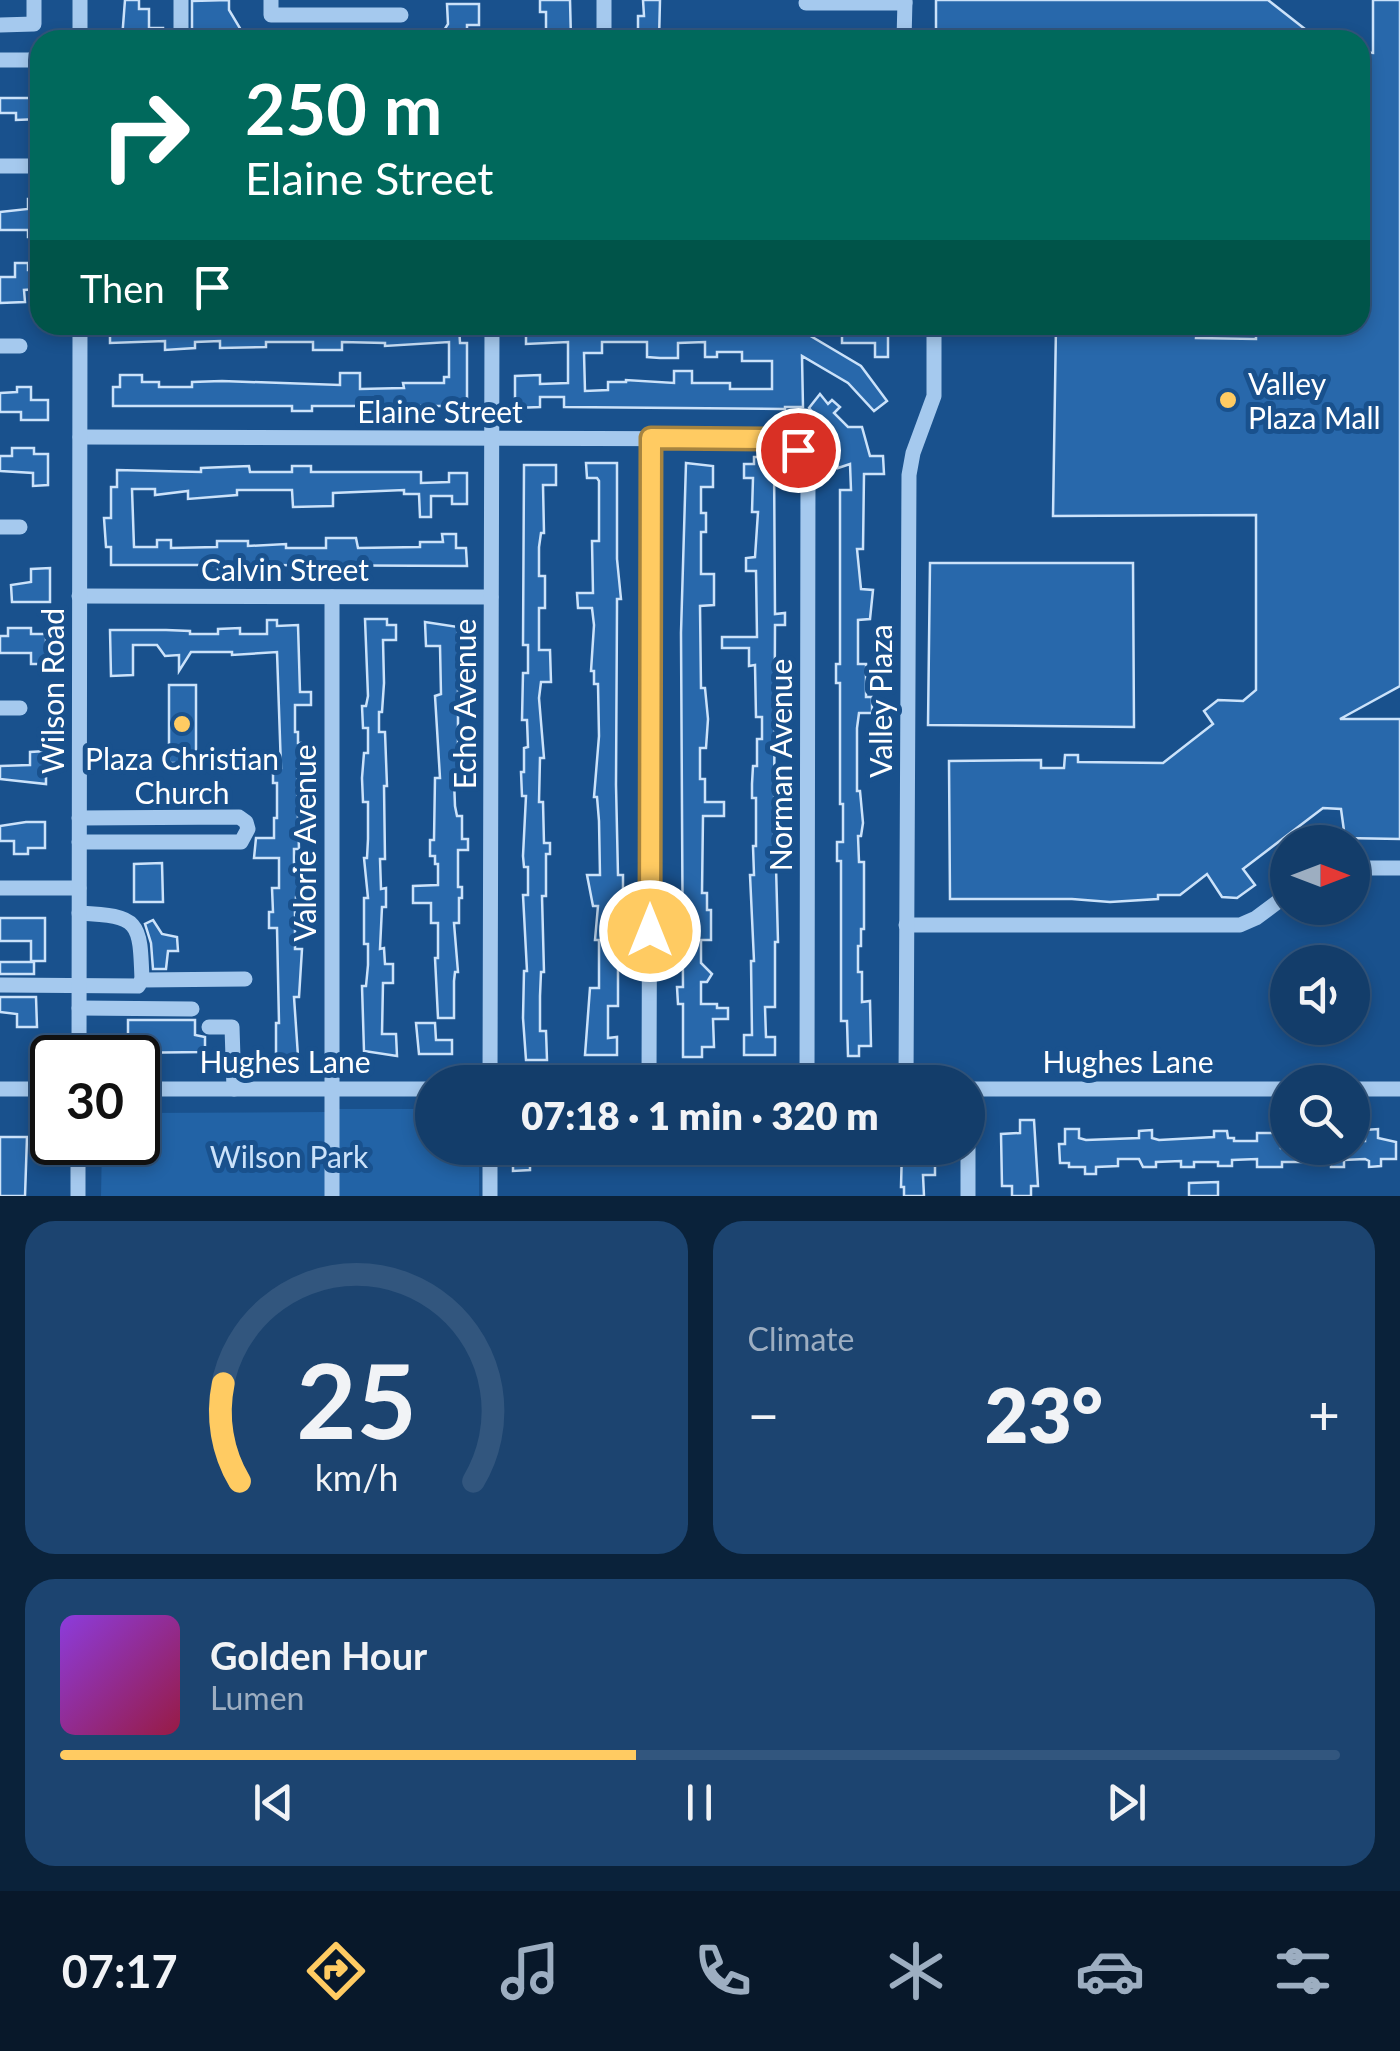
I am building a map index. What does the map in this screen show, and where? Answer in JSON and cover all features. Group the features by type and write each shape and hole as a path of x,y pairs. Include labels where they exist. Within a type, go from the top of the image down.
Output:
{"street":[{"path":"34,0 34,30"},
{"path":"80,0 80,30"},
{"path":"181,0 181,30"},
{"path":"271,0 271,15 401,16"},
{"path":"604,0 604,30"},
{"path":"806,3 904,2 904,30"},
{"path":"0,25 34,24"},
{"path":"0,60 30,60"},
{"path":"0,166 30,166"},
{"name":"Wilson Road","path":"79,1035 80,335"},
{"name":"Echo Avenue","path":"490,1065 492,335"},
{"name":"Valley Plaza","path":"906,1065 906,925 915,849 908,475 934,396 934,335"},
{"path":"0,346 20,346"},
{"name":"Elaine Street","path":"80,437 772,439 798,450"},
{"path":"650,1065 651,438"},
{"name":"Norman Avenue","path":"798,450 808,470 808,1065"},
{"path":"0,527 20,527"},
{"name":"Calvin Street","path":"79,596 491,597"},
{"name":"Valorie Avenue","path":"332,597 332,1196"},
{"path":"0,708 20,708"},
{"path":"79,818 239,817 248,829 240,842 79,842"},
{"path":"1370,868 1400,868"},
{"path":"0,888 79,888"},
{"path":"906,925 1240,925 1270,908"},
{"path":"0,986 138,986 142,980 141,938 130,920 115,914 80,913"},
{"path":"142,980 245,979"},
{"path":"79,1008 192,1009"},
{"path":"209,1027 232,1027 234,1089"},
{"path":"0,1088 30,1089"},
{"name":"Hughes Lane","path":"160,1089 415,1089"},
{"name":"Hughes Lane","path":"985,1089 1270,1089"},
{"path":"1370,1089 1400,1089"},
{"path":"78,1165 78,1196"},
{"path":"490,1165 490,1196"},
{"path":"968,1165 968,1196"}],"green space":[{"name":"Wilson Park","path":"415,1109 415,1165 479,1165 479,1196 101,1196 102,1165 160,1165 160,1113"}],"building":[{"path":"125,0 139,0 139,9 149,9 149,28 163,28 163,30 123,30"},
{"path":"229,0 229,10 241,30 192,30 192,1"},
{"path":"540,0 570,0 571,30 546,30 546,12 540,12"},
{"path":"643,0 660,0 659,30 638,30 638,16 644,16"},
{"path":"936,0 1268,0 1306,30 936,30"},
{"name":"Valley Plaza Mall","path":"1373,0 1400,0 1400,686 1340,719 1400,719 1400,839 1370,838 1370,825 1343,825 1341,809 1323,808 1301,825 1270,825 1270,848 1243,869 1255,885 1237,898 1222,897 1207,874 1180,895 1158,895 1158,899 950,899 949,761 1041,760 1041,768 1064,768 1065,755 1078,755 1078,762 1163,763 1213,724 1204,711 1218,700 1243,701 1256,690 1256,515 1053,516 1056,335 1256,339 1256,335 1370,335 1370,53 1373,53"},
{"path":"447,4 479,4 479,25 467,25 467,30 444,30 448,24"},
{"path":"0,98 30,98 30,119 16,120 16,113 0,113"},
{"path":"30,199 30,237 28,230 0,230 0,212 28,209"},
{"path":"15,263 28,263 30,290 24,290 25,302 0,303 0,277 15,277"},
{"path":"110,335 460,335 460,343 467,343 467,406 421,406 421,411 408,411 408,407 402,406 312,406 312,411 292,411 292,406 113,406 113,387 120,387 120,375 142,375 142,382 159,382 159,387 192,387 192,382 222,381 340,385 340,373 360,373 360,389 444,383 444,377 449,377 449,342 385,346 342,342 342,350 313,350 313,342 266,342 266,347 220,348 220,341 195,342 195,348 165,350 165,341 110,343"},
{"path":"526,335 809,335 861,366 887,401 874,411 848,383 802,356 803,407 564,407 564,397 540,397 540,407 515,408 515,376 540,375 540,384 568,383 568,342 526,344","holes":["602,342 647,342 647,357 678,358 678,343 705,342 705,357 717,357 717,352 742,352 742,361 772,361 772,389 730,389 730,383 692,383 692,371 674,371 674,383 626,380 608,382 608,390 585,391 584,353 602,353"]},
{"path":"842,335 888,335 888,357 875,357 875,343 842,343"},
{"path":"17,387 31,387 31,400 48,400 48,420 21,420 21,412 0,412 0,393 17,392"},
{"path":"820,394 828,404 832,400 840,407 834,413 848,427 862,427 870,456 883,456 884,474 864,474 863,549 857,549 861,589 873,590 870,619 858,620 858,664 866,664 866,697 872,697 872,713 859,713 857,728 857,791 863,823 858,836 859,862 864,862 864,929 858,946 858,972 862,972 862,1002 870,1001 871,1046 859,1046 859,1056 848,1056 847,1021 841,1021 841,861 837,861 837,842 843,842 840,683 836,683 836,664 840,664 840,490 851,490 850,464 838,468 834,435 809,408"},
{"path":"12,448 34,448 34,454 48,454 48,485 33,486 33,473 0,471 0,456 12,456"},
{"path":"754,457 774,457 775,614 785,613 785,625 775,625 774,834 780,847 780,866 776,866 775,1007 765,1007 766,1037 775,1037 775,1055 744,1055 744,1035 752,1035 750,875 754,875 756,798 752,798 752,784 757,739 762,739 762,717 756,717 755,665 749,666 749,648 722,648 722,637 757,637 756,571 746,571 746,558 755,557 758,512 752,512 753,478 744,478 744,464 754,464"},
{"path":"586,463 617,463 621,599 617,599 616,785 618,875 623,875 623,896 618,896 618,1006 608,1006 608,1038 617,1037 617,1055 585,1055 590,988 599,988 599,940 595,940 598,906 593,906 587,875 600,875 599,821 594,797 599,736 598,684 594,684 591,671 594,625 592,608 578,608 577,593 593,593 592,541 599,541 599,481 587,478"},
{"path":"686,463 713,466 713,487 701,487 706,532 701,532 701,574 714,574 714,605 700,606 701,688 705,688 708,719 706,748 700,748 700,779 705,779 705,802 724,802 724,816 703,816 702,893 707,893 707,910 711,910 711,940 701,940 701,963 712,974 707,982 701,982 701,1004 728,1008 728,1019 713,1019 714,1047 702,1047 702,1057 683,1057 683,1004 678,1004 677,987 683,987 681,633"},
{"path":"524,465 556,465 556,485 543,485 544,533 539,547 539,576 545,576 545,608 539,608 539,650 550,650 551,682 541,682 539,698 544,758 540,758 539,802 543,802 544,843 550,843 550,854 546,854 546,896 542,896 544,972 540,996 540,1031 546,1031 547,1060 526,1060 523,1018 527,971 523,895 528,895 528,867 524,867 523,856 526,796 522,796 521,772 524,748 528,747 527,720 522,720 523,673 528,673 528,645 523,645"},
{"path":"249,466 250,472 292,472 292,466 311,466 311,472 421,472 421,483 449,482 449,473 467,473 467,504 452,504 452,496 431,496 431,517 420,517 419,494 404,494 404,490 333,493 333,506 293,507 292,490 237,490 237,495 188,499 188,491 155,495 155,489 132,489 134,547 157,547 157,540 171,540 171,548 217,547 217,541 248,541 248,546 326,548 326,538 356,538 358,548 420,547 420,542 443,542 442,534 456,534 456,548 466,548 467,566 248,565 248,569 218,569 218,565 111,565 104,518 111,518 111,487 117,487 117,470 201,472 201,468"},
{"path":"930,563 1133,563 1134,727 928,725"},
{"path":"50,568 50,602 12,602 11,585 31,582 31,569"},
{"path":"365,619 387,619 387,625 396,625 396,640 383,640 379,732 385,732 387,786 385,859 380,859 386,907 382,907 380,949 384,948 385,964 393,964 393,983 383,983 382,1034 396,1034 397,1056 364,1051 362,986 366,986 368,965 368,944 364,944 364,898 368,898 364,858 368,802 363,802 362,778 364,753 368,753 368,728 363,728 362,706 366,706 368,696"},
{"path":"267,620 277,620 277,626 298,625 300,692 311,692 311,705 295,705 295,732 301,743 302,764 298,764 297,787 299,849 294,849 294,875 299,875 300,897 296,897 295,949 302,949 299,997 294,997 298,1056 276,1057 277,928 269,928 269,912 273,912 272,888 279,888 279,858 254,858 256,838 274,838 277,818 273,768 281,768 277,652 191,652 179,671 179,655 165,656 157,645 133,645 133,675 111,676 110,630 218,634 218,629 240,628 240,634 267,634"},
{"path":"425,622 458,627 455,806 457,816 462,816 462,839 468,839 468,850 458,850 458,887 462,887 462,898 459,923 454,923 458,972 454,981 454,1018 438,1018 438,923 431,923 431,903 413,903 413,886 438,885 438,864 435,856 430,856 430,840 434,840 435,778 440,778 435,696 441,694 440,646 426,646"},
{"path":"8,628 31,628 31,634 46,634 46,664 31,664 31,653 0,653 0,636 8,636"},
{"name":"Plaza Christian Church","path":"169,685 196,685 196,763 169,763"},
{"path":"46,751 46,784 0,779 0,766 30,765 30,752"},
{"path":"45,822 45,848 28,848 28,854 14,854 14,841 0,841 0,826"},
{"path":"162,863 163,902 134,902 134,864"},
{"path":"0,918 45,918 45,961 31,961 31,941 0,941"},
{"path":"153,920 162,934 177,937 178,951 168,951 166,969 153,969 145,924"},
{"path":"0,962 34,962 34,974 0,974"},
{"path":"0,997 36,997 37,1027 17,1027 17,1014 0,1012"},
{"path":"128,1020 195,1020 195,1035 205,1037 205,1052 160,1053 160,1035 128,1035"},
{"path":"416,1023 435,1023 436,1040 452,1040 452,1054 419,1054"},
{"path":"1020,1120 1034,1120 1038,1186 1031,1186 1031,1196 1012,1196 1012,1186 1002,1186 1001,1134 1020,1133"},
{"path":"1065,1129 1079,1129 1079,1138 1086,1140 1139,1138 1139,1131 1152,1130 1152,1138 1159,1140 1214,1137 1214,1131 1227,1131 1228,1138 1234,1141 1257,1141 1257,1133 1270,1133 1270,1165 1282,1167 1257,1167 1257,1159 1232,1160 1232,1166 1194,1162 1194,1167 1181,1167 1181,1161 1143,1167 1139,1159 1118,1159 1118,1166 1096,1167 1096,1174 1085,1174 1085,1167 1060,1163 1059,1144 1065,1144"},
{"path":"1378,1129 1378,1138 1396,1142 1396,1159 1381,1159 1381,1166 1369,1167 1370,1130"},
{"path":"0,1137 27,1137 25,1196 0,1196"},
{"path":"513,1165 530,1165 530,1170 513,1171"},
{"path":"902,1165 935,1165 935,1175 923,1175 924,1196 904,1196"},
{"path":"1218,1182 1218,1196 1189,1196 1189,1183"}],"place":[{"name":"Valley Plaza Mall","path":"1228,400"},
{"name":"Plaza Christian Church","path":"182,724"}],"route":[{"path":"650,931 651,438 778,439 798,450"}]}
